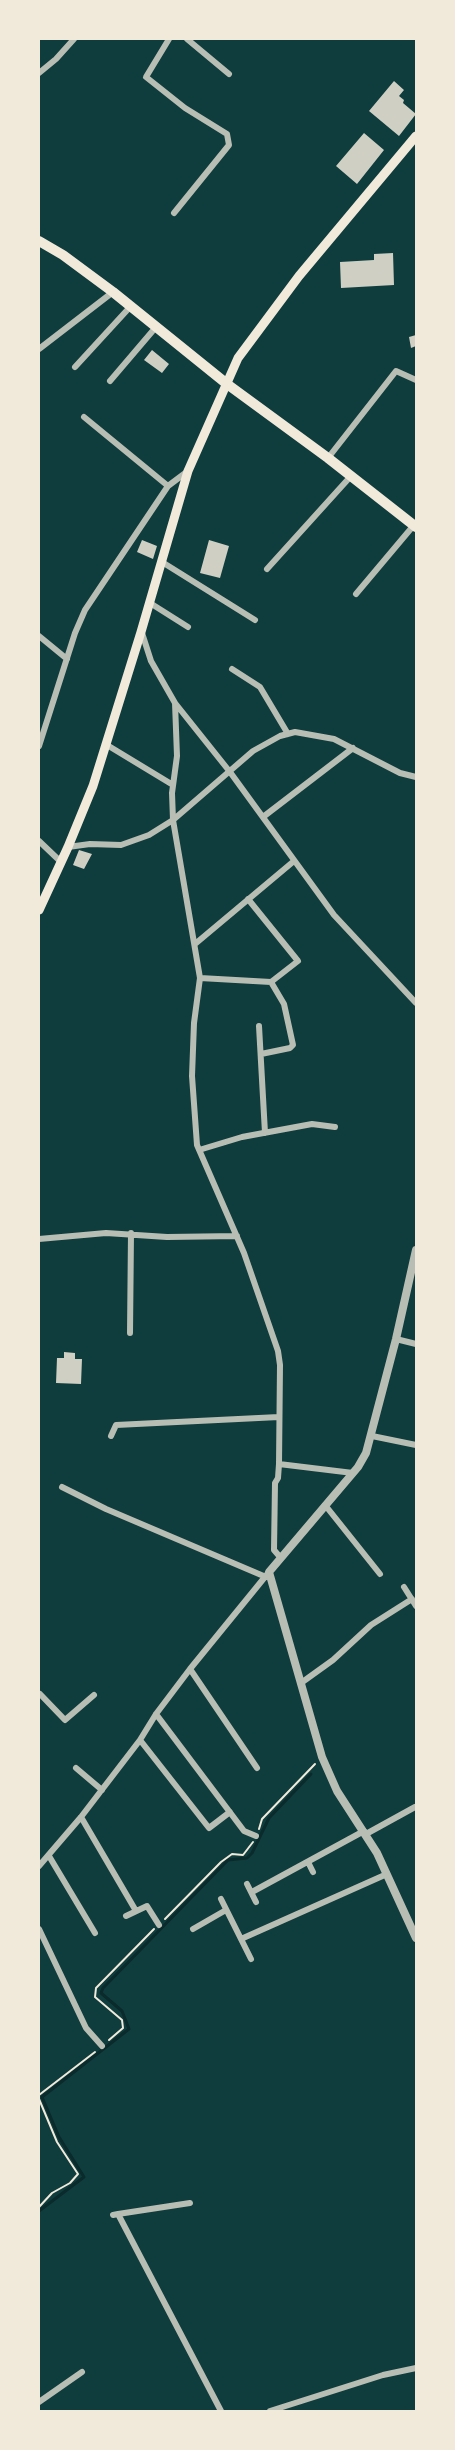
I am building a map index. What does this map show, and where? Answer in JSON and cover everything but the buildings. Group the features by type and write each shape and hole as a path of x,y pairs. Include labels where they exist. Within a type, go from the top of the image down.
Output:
{"main road":[{"path":"39,910 68,847 107,745 189,471 238,358 299,276 416,136"},
{"path":"39,241 63,255 112,292 227,384 328,458 415,526"}],"street":[{"path":"39,73 56,59 74,39"},
{"path":"169,39 146,77 184,108 228,134 229,145 174,213"},
{"path":"187,39 229,74"},
{"path":"39,349 112,292"},
{"path":"75,368 130,307"},
{"path":"110,381 156,327"},
{"path":"328,458 396,371 416,380"},
{"path":"84,417 168,486"},
{"path":"39,746 75,633 88,605 168,486 189,471"},
{"path":"267,569 351,476"},
{"path":"356,594 415,526"},
{"path":"162,562 255,620"},
{"path":"150,603 188,627"},
{"path":"141,632 155,669 175,703 230,772 333,915 416,1003"},
{"path":"39,636 67,659"},
{"path":"232,669 260,687 288,734"},
{"path":"175,703 177,756 173,785 173,820 200,978 194,1023 192,1076 198,1150 237,1236 278,1351 280,1365 279,1464 278,1478 275,1483 274,1550 280,1557"},
{"path":"68,847 90,844 121,845 149,835 173,820 253,751 288,734 310,733 334,739 400,773 416,777"},
{"path":"107,745 173,785"},
{"path":"263,817 353,748"},
{"path":"39,841 61,862"},
{"path":"195,944 294,861"},
{"path":"200,978 271,982 298,961 248,899"},
{"path":"261,1054 290,1048 293,1045 284,1004 271,982"},
{"path":"259,1026 266,1132"},
{"path":"198,1150 266,1132 312,1124 335,1127"},
{"path":"39,1239 106,1233 167,1237 237,1236"},
{"path":"130,1333 131,1233"},
{"path":"39,1866 102,1790 190,1669 280,1557 354,1473 366,1453 372,1436 416,1250"},
{"path":"396,1339 416,1344"},
{"path":"111,1436 116,1425 279,1418"},
{"path":"372,1436 416,1445"},
{"path":"279,1464 354,1473"},
{"path":"62,1487 117,1514 267,1575"},
{"path":"325,1504 381,1574"},
{"path":"267,1575 322,1757 336,1791 365,1833 387,1874 416,1938"},
{"path":"301,1683 333,1660 371,1624 414,1602 404,1587"},
{"path":"190,1669 257,1768"},
{"path":"39,1694 65,1720 94,1695"},
{"path":"156,1714 244,1831 256,1836"},
{"path":"140,1740 209,1828 230,1812"},
{"path":"76,1768 102,1790"},
{"path":"252,1893 415,1807"},
{"path":"81,1817 136,1911"},
{"path":"49,1856 95,1933"},
{"path":"308,1862 313,1872"},
{"path":"241,1939 387,1874"},
{"path":"247,1884 256,1902"},
{"path":"220,1899 251,1959"},
{"path":"126,1916 147,1906 159,1925"},
{"path":"193,1929 226,1910"},
{"path":"39,1929 86,2028 102,2046"},
{"path":"190,2203 115,2215 221,2411"},
{"path":"270,2411 383,2375 416,2368"},
{"path":"39,2402 82,2372"}],"path":[{"path":"39,2095 123,2028 122,2020 95,1997 96,1988 221,1862 232,1854 243,1855 256,1836 262,1820 322,1757"},
{"path":"39,2099 57,2142 78,2174 70,2183 52,2193 39,2207"}],"waterway":[{"path":"39,2211 84,2177 59,2137 42,2097 129,2029 122,2011 101,1993 103,1988 228,1860 247,1858 252,1853 269,1818 311,1774"}]}
